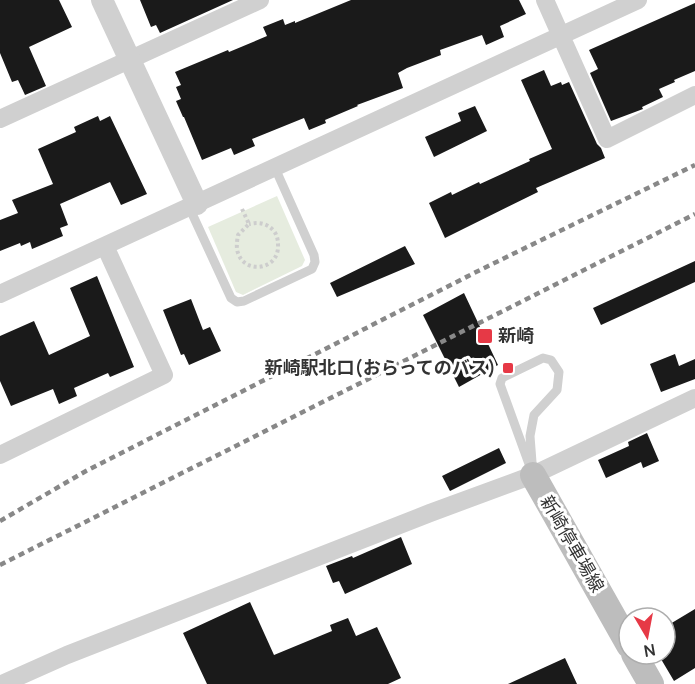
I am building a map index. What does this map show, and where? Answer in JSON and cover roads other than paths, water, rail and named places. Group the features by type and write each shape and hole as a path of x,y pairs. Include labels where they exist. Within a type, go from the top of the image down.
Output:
{"main road":[{"name":"新崎停車場線","path":"532,475 617,624"},
{"path":"641,666 651,684"}],"street":[{"path":"102,0 193,206"},
{"path":"545,0 607,139 695,95"},
{"path":"0,294 638,0"},
{"path":"0,119 251,2"},
{"path":"0,455 164,375 105,246"},
{"path":"2,684 88,646 532,475 695,398"}],"lane":[{"path":"193,206 231,298 237,302 244,301 312,269 315,262 314,255 275,168"},
{"path":"543,358 551,360 560,372 557,390 534,415 530,436 532,475 500,384 502,378 543,358"}],"railway":[{"path":"0,521 86,471 480,270 695,165"},
{"path":"0,565 695,214"}],"place":[{"name":"新崎","path":"485,336"},
{"name":"新崎駅北口(おらってのバス)","path":"508,368"}]}
